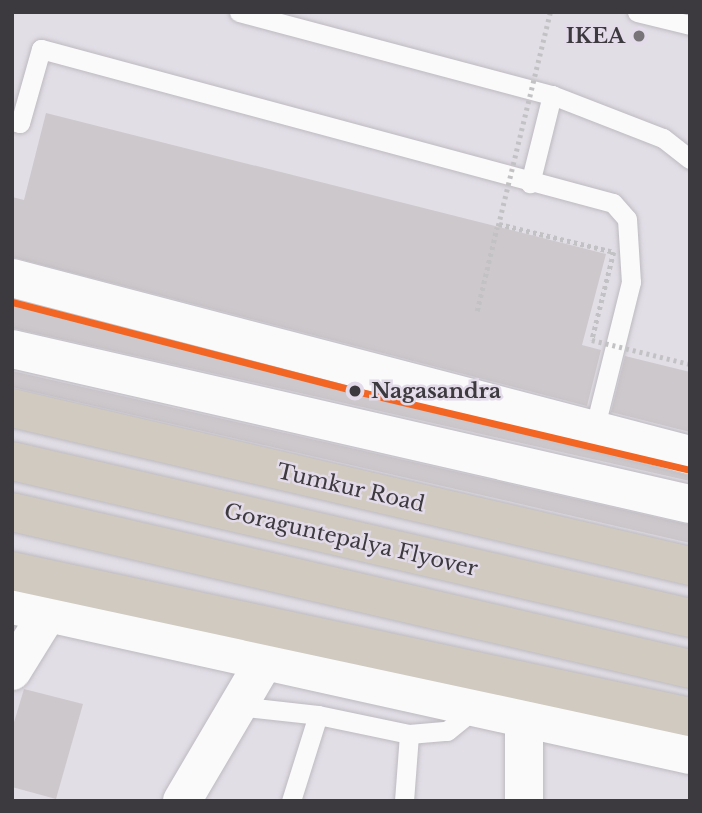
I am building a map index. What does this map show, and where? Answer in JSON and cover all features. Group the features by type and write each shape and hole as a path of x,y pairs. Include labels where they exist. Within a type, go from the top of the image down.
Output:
{"highway":[{"name":"Tumkur Road","path":"12,408 690,566"},
{"name":"Goraguntepalya Flyover","path":"12,461 690,618"},
{"path":"12,512 690,669"},
{"path":"12,570 690,718"}],"street":[{"path":"12,278 690,455"},
{"path":"12,349 690,505"},
{"path":"12,671 30,609 690,754"},
{"path":"182,801 265,660"},
{"path":"524,717 524,801"}],"lane":[{"path":"240,12 552,95 663,138 690,159"},
{"path":"637,12 690,25"},
{"path":"12,121 20,123 40,49 530,183 613,203 627,219 631,282 594,430"},
{"path":"530,183 552,95"},
{"path":"237,706 318,716 409,734 447,731 475,707"},
{"path":"292,801 318,716"},
{"path":"404,801 409,734"}],"path":[{"path":"477,311 550,12"},
{"path":"498,226 614,252 592,340 690,364"}],"building":[{"path":"46,113 606,254 582,345 601,350 587,406 12,257 12,197 24,200"},
{"path":"12,301 690,476 690,481 12,328"},
{"path":"625,356 690,372 690,432 611,412"},
{"path":"12,371 690,525 690,543 12,387"},
{"path":"24,689 83,704 56,799 12,787 12,729"}],"transit line":[{"path":"12,302 352,390 690,470"}],"place":[{"name":"IKEA","path":"639,36"},
{"name":"Nagasandra","path":"355,391"}]}
